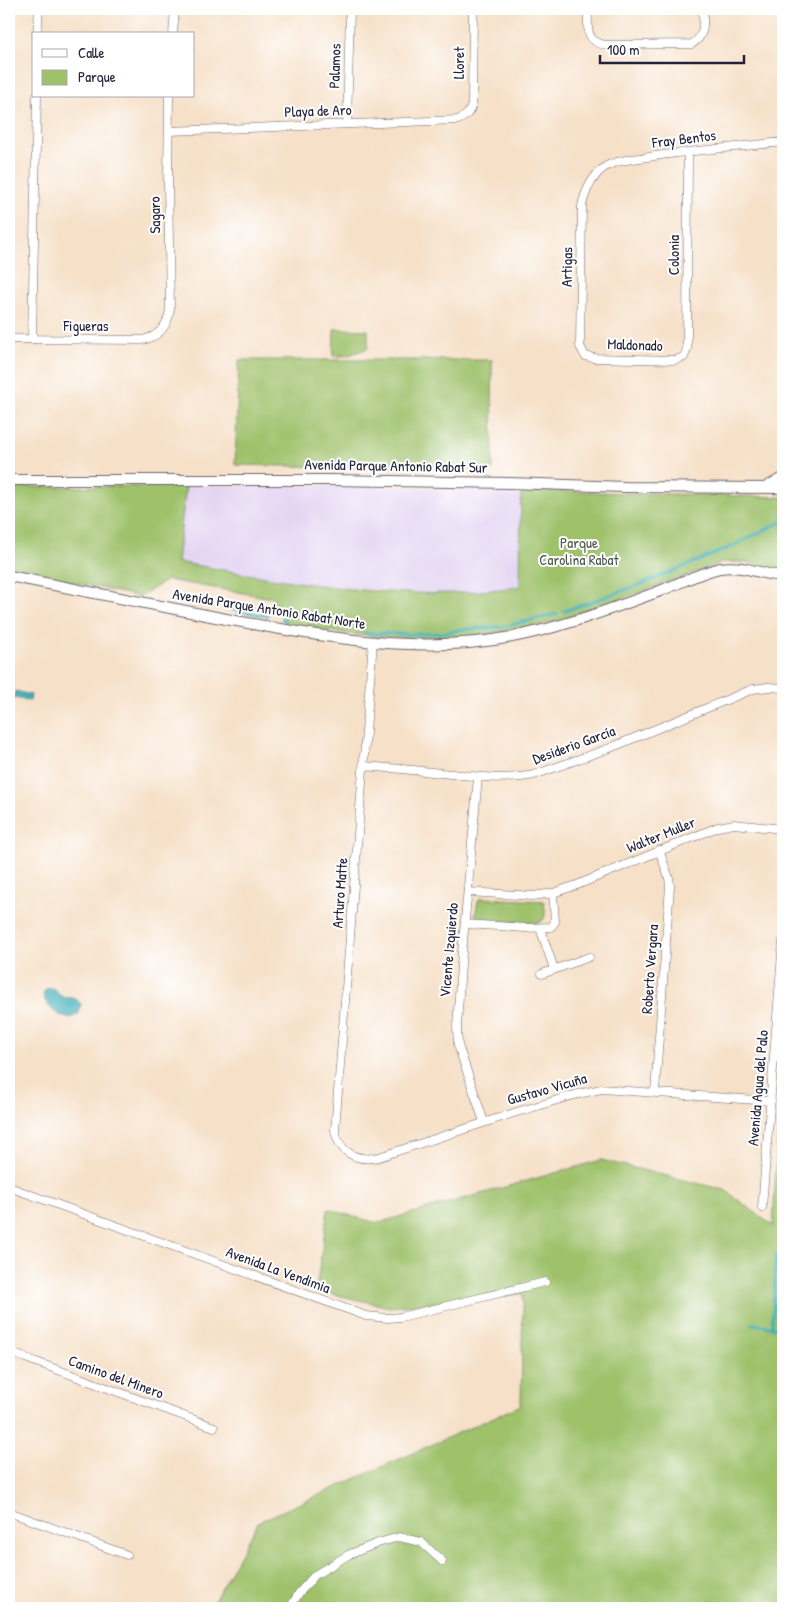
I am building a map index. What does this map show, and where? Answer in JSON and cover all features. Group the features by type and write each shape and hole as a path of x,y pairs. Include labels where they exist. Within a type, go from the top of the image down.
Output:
{"street":[{"path":"37,32 39,9"},
{"path":"173,32 175,9"},
{"name":"Palamos","path":"347,124 350,9"},
{"name":"Lloret","path":"467,115 472,104 473,9"},
{"path":"588,9 588,31 590,37 599,44 606,45 692,44 702,35 703,9"},
{"path":"32,339 36,98"},
{"name":"Sagaro","path":"161,331 167,323 170,310 169,98"},
{"name":"Playa de Aro","path":"169,131 458,120 467,115"},
{"name":"Fray Bentos","path":"593,179 614,163 688,152 783,142"},
{"name":"Colonia","path":"684,357 688,348 688,152"},
{"name":"Artigas","path":"585,356 580,346 581,212 583,199 593,179"},
{"name":"Figueras","path":"9,339 142,340 154,336 161,331"},
{"name":"Maldonado","path":"585,356 594,358 675,360 684,357"},
{"path":"765,488 783,478"},
{"name":"Avenida Parque Antonio Rabat Sur","path":"9,480 331,480 783,488"},
{"name":"Avenida Parque Antonio Rabat Norte","path":"9,576 290,631 343,639 454,643 510,637 555,627 729,566 777,574"},
{"path":"777,574 783,584"},
{"name":"Arturo Matte","path":"341,1146 336,1137 335,1130 373,641"},
{"name":"Desiderio García","path":"364,766 510,779 534,775 610,748 753,689 783,688"},
{"name":"Vicente Izquierdo","path":"478,777 457,1039 484,1122"},
{"name":"Walter Muller","path":"468,892 533,896 553,893 726,825 734,824 783,829"},
{"name":"Roberto Vergara","path":"655,1092 670,886 659,850"},
{"path":"465,924 551,927 555,922 553,893"},
{"path":"540,928 554,970"},
{"name":"Avenida Agua del Palo","path":"762,1208 782,979 783,941"},
{"path":"542,974 589,957"},
{"name":"Gustavo Vicuña","path":"341,1146 354,1157 370,1159 484,1122 593,1090 610,1089 771,1101"},
{"name":"Avenida La Vendimia","path":"9,1187 366,1316 401,1317 545,1282"},
{"name":"Camino del Minero","path":"9,1352 214,1427"},
{"path":"9,1512 128,1555"},
{"path":"290,1608 299,1593 315,1575 348,1555 378,1543 399,1537 421,1542 442,1561"}],"shaded area":[{"path":"186,486 353,486 521,490 520,586 464,593 397,592 301,583 177,562"}],"green space":[{"path":"334,329 368,330 368,348 346,356 333,356"},
{"path":"239,360 492,360 493,470 235,465"},
{"name":"Parque Carolina Rabat","path":"186,486 177,562 262,577 348,589 434,593 520,586 521,490 783,497 783,568 776,569 747,562 724,562 574,616 541,625 482,635 433,638 378,637 286,626 273,598 167,580 140,597 9,568 9,487"},
{"path":"482,898 544,901 545,916 542,921 535,923 479,920 475,916 478,900"},
{"path":"783,1014 783,1608 210,1608 258,1522 521,1405 523,1294 389,1307 316,1290 328,1209 377,1223 601,1160 725,1190 773,1226"}],"water":[{"path":"15,691 31,695 30,701 14,698"},
{"path":"51,988 61,996 76,999 81,1005 79,1013 67,1018 59,1015 52,1009 46,1002 43,994 46,989"}],"waterway":[{"path":"564,611 642,584 731,547 783,521"},
{"path":"171,598 206,605"},
{"path":"229,609 267,616"},
{"path":"365,633 443,633 501,627 557,614"},
{"path":"772,1327 776,1256"},
{"path":"753,1324 779,1328"}]}
